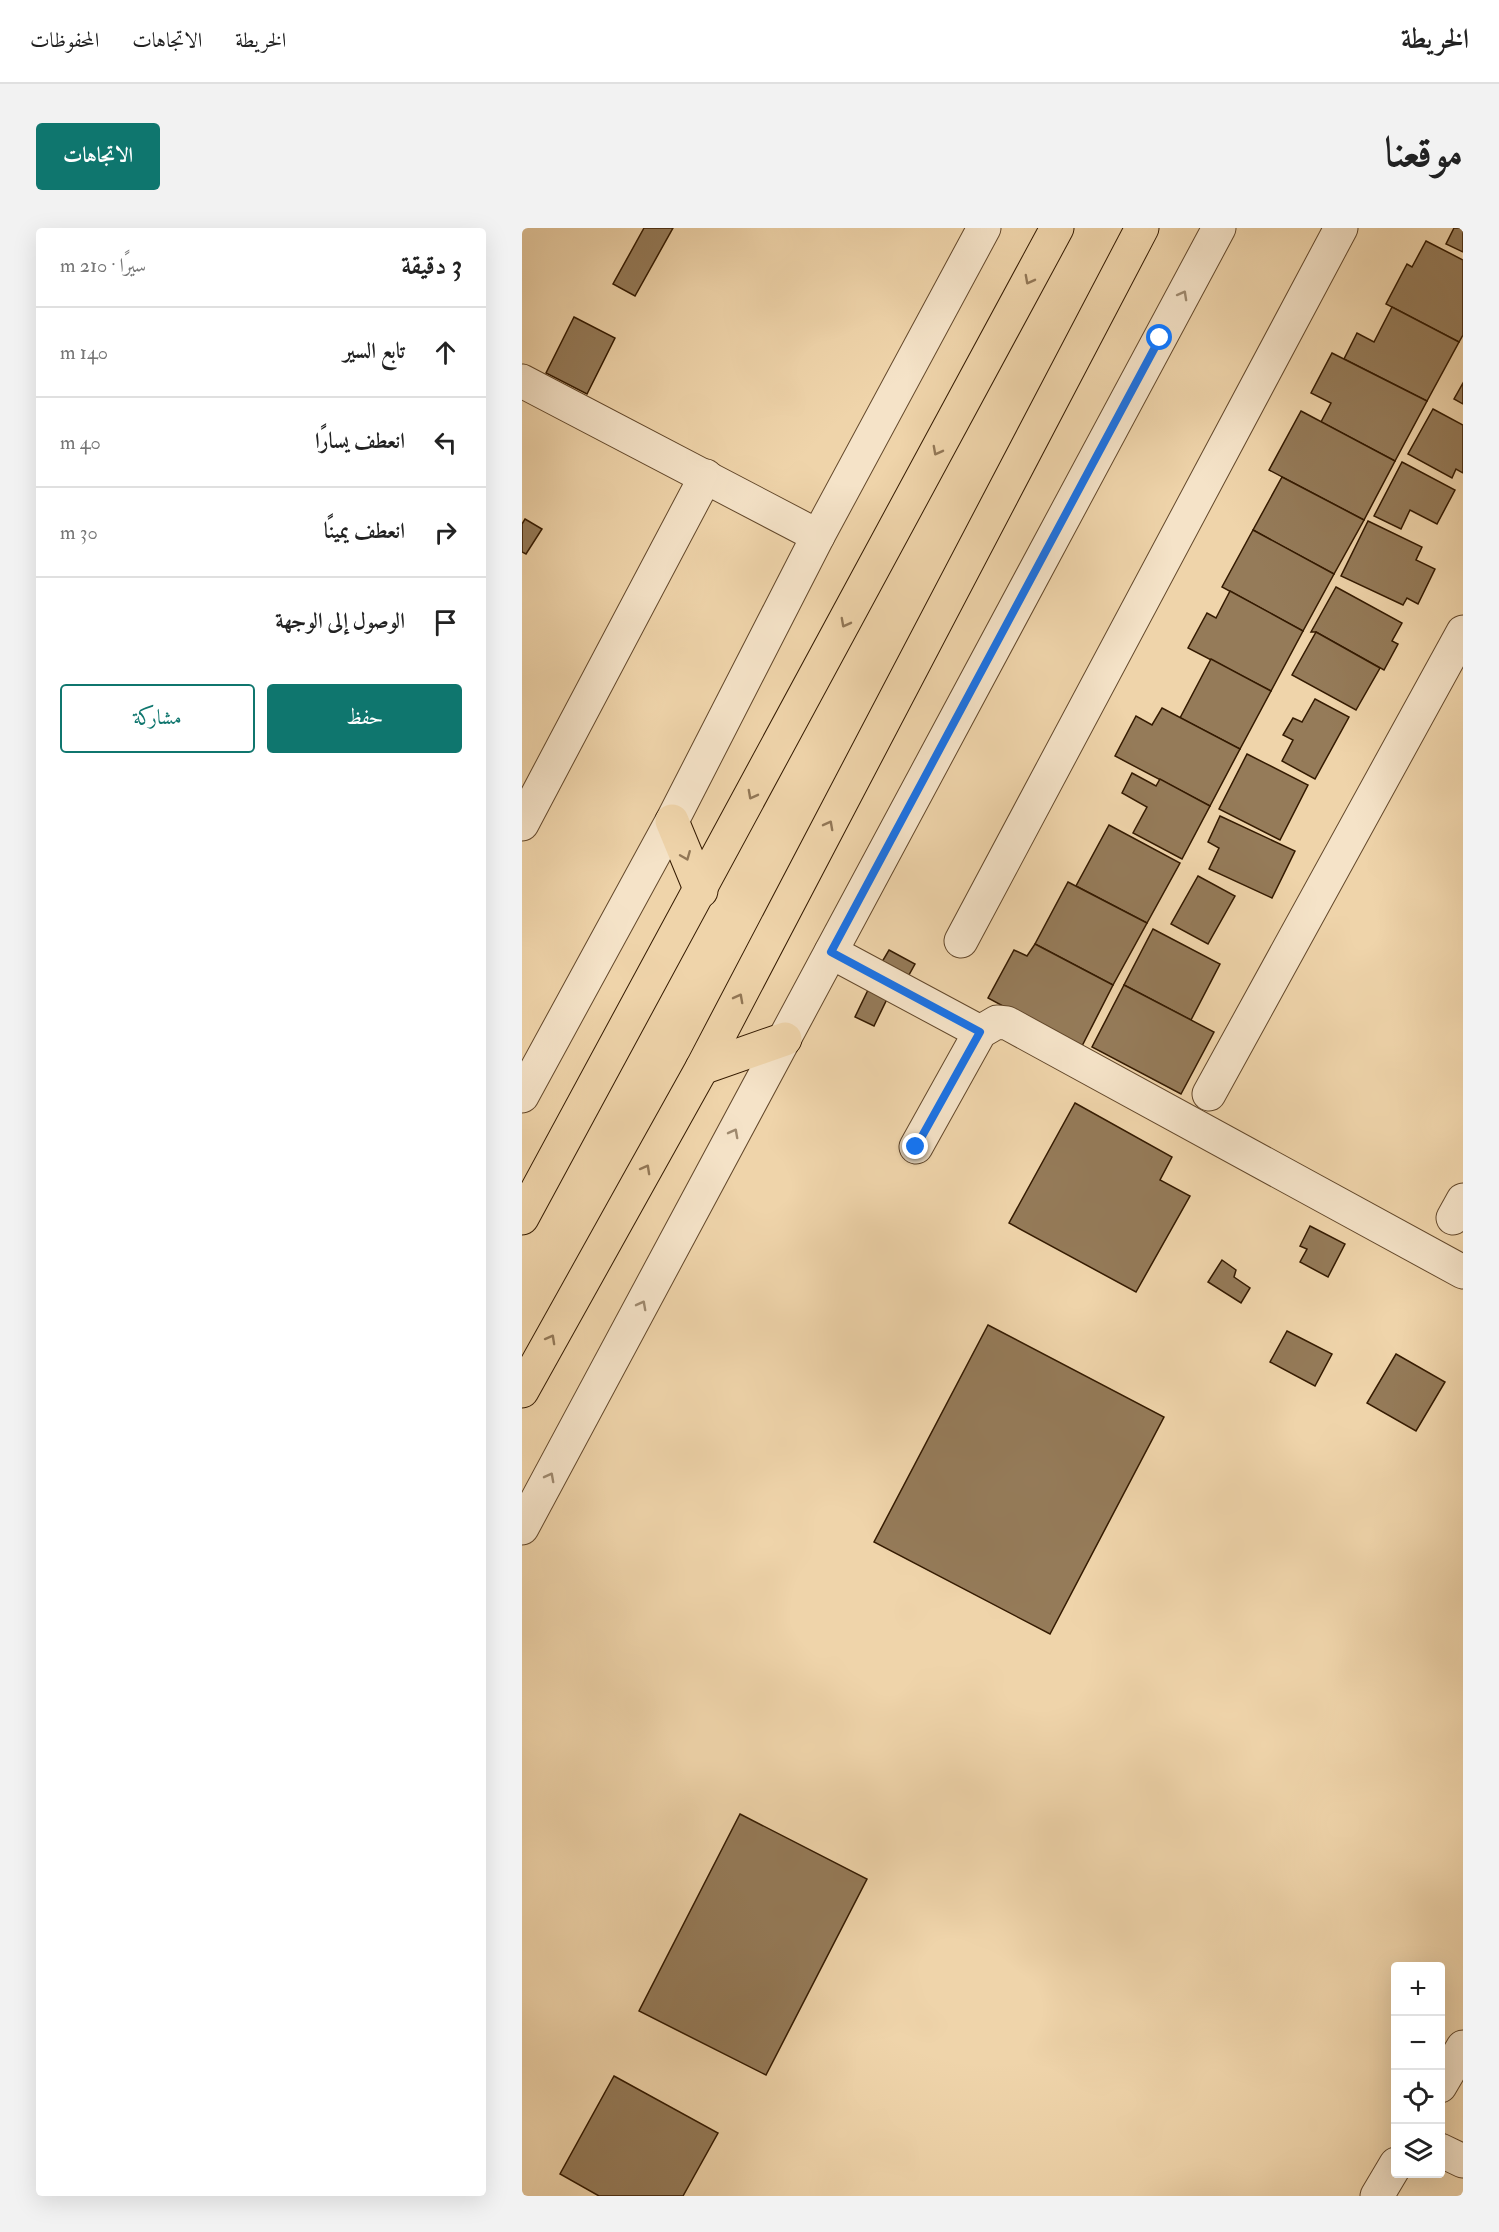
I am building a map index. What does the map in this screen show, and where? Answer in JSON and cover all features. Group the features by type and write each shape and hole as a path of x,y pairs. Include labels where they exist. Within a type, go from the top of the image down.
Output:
{"main road":[{"path":"522,1218 701,891 1057,228"},
{"path":"522,1390 702,1068 1142,228"},
{"path":"672,821 701,891"},
{"path":"702,1068 785,1039"}],"street":[{"path":"522,1096 672,821 818,536 984,228"},
{"path":"522,1528 1219,228"},
{"path":"961,941 1341,228"},
{"path":"522,381 818,536"},
{"path":"522,824 706,476"},
{"path":"1209,1094 1463,632"},
{"path":"831,952 980,1032"},
{"path":"916,1147 980,1032 997,1022 1007,1023 1463,1272"},
{"path":"1445,2078 1463,2047"},
{"path":"1445,2152 1463,2161"},
{"path":"1377,2196 1391,2171"}],"building":[{"path":"644,228 673,228 635,296 613,284"},
{"path":"1454,228 1463,228 1463,252 1446,244"},
{"path":"1426,241 1463,260 1463,335 1459,342 1386,304 1407,264 1412,267"},
{"path":"1392,307 1459,342 1427,401 1344,359 1357,333 1374,342"},
{"path":"574,317 615,338 587,394 546,373"},
{"path":"1332,353 1427,401 1395,461 1321,422 1331,403 1311,393"},
{"path":"1463,383 1463,404 1454,399"},
{"path":"1433,409 1463,425 1463,473 1456,469 1452,478 1408,454"},
{"path":"1301,411 1395,461 1364,520 1269,470"},
{"path":"1402,462 1455,490 1437,524 1410,510 1401,529 1374,516"},
{"path":"1282,477 1364,520 1334,574 1253,530"},
{"path":"525,519 542,529 526,554 522,552 522,524"},
{"path":"1368,521 1422,547 1416,560 1435,569 1418,604 1407,598 1403,605 1341,576"},
{"path":"1253,530 1334,574 1303,631 1222,587"},
{"path":"1336,587 1402,623 1392,641 1398,644 1384,670 1316,632 1311,632"},
{"path":"1230,591 1303,631 1271,691 1188,648 1207,613 1216,618"},
{"path":"1316,632 1380,668 1356,710 1292,675"},
{"path":"1211,659 1271,691 1240,749 1180,718"},
{"path":"1315,699 1349,717 1315,779 1282,761 1293,740 1283,735 1293,718 1302,722"},
{"path":"1162,708 1240,749 1210,806 1115,756 1136,716 1152,725"},
{"path":"1247,754 1308,785 1280,840 1219,809"},
{"path":"1132,773 1156,786 1160,779 1210,806 1182,859 1133,833 1147,807 1122,793"},
{"path":"1220,816 1295,851 1272,898 1209,869 1219,848 1208,842"},
{"path":"1109,825 1180,863 1147,923 1076,886"},
{"path":"1198,876 1235,896 1208,944 1171,924"},
{"path":"1068,882 1147,923 1113,985 1035,944"},
{"path":"1153,929 1220,964 1191,1020 1124,985"},
{"path":"1035,944 1113,985 1081,1048 988,998 1014,950 1027,956"},
{"path":"889,950 915,964 905,982 879,967"},
{"path":"1124,985 1214,1032 1181,1094 1092,1047"},
{"path":"868,990 887,999 874,1026 855,1017"},
{"path":"1075,1103 1172,1157 1160,1180 1190,1196 1136,1292 1009,1223"},
{"path":"1310,1226 1345,1244 1328,1277 1300,1262 1307,1249 1300,1246"},
{"path":"1222,1260 1236,1270 1234,1277 1250,1288 1241,1303 1208,1282"},
{"path":"988,1325 1164,1417 1050,1634 874,1542"},
{"path":"1287,1331 1332,1354 1315,1386 1270,1362"},
{"path":"1396,1354 1445,1382 1416,1431 1367,1403"},
{"path":"740,1814 867,1879 766,2075 639,2011"},
{"path":"614,2076 718,2133 683,2196 599,2196 560,2174"}],"route":[{"path":"916,1147 980,1032 831,952 1160,338"}]}
